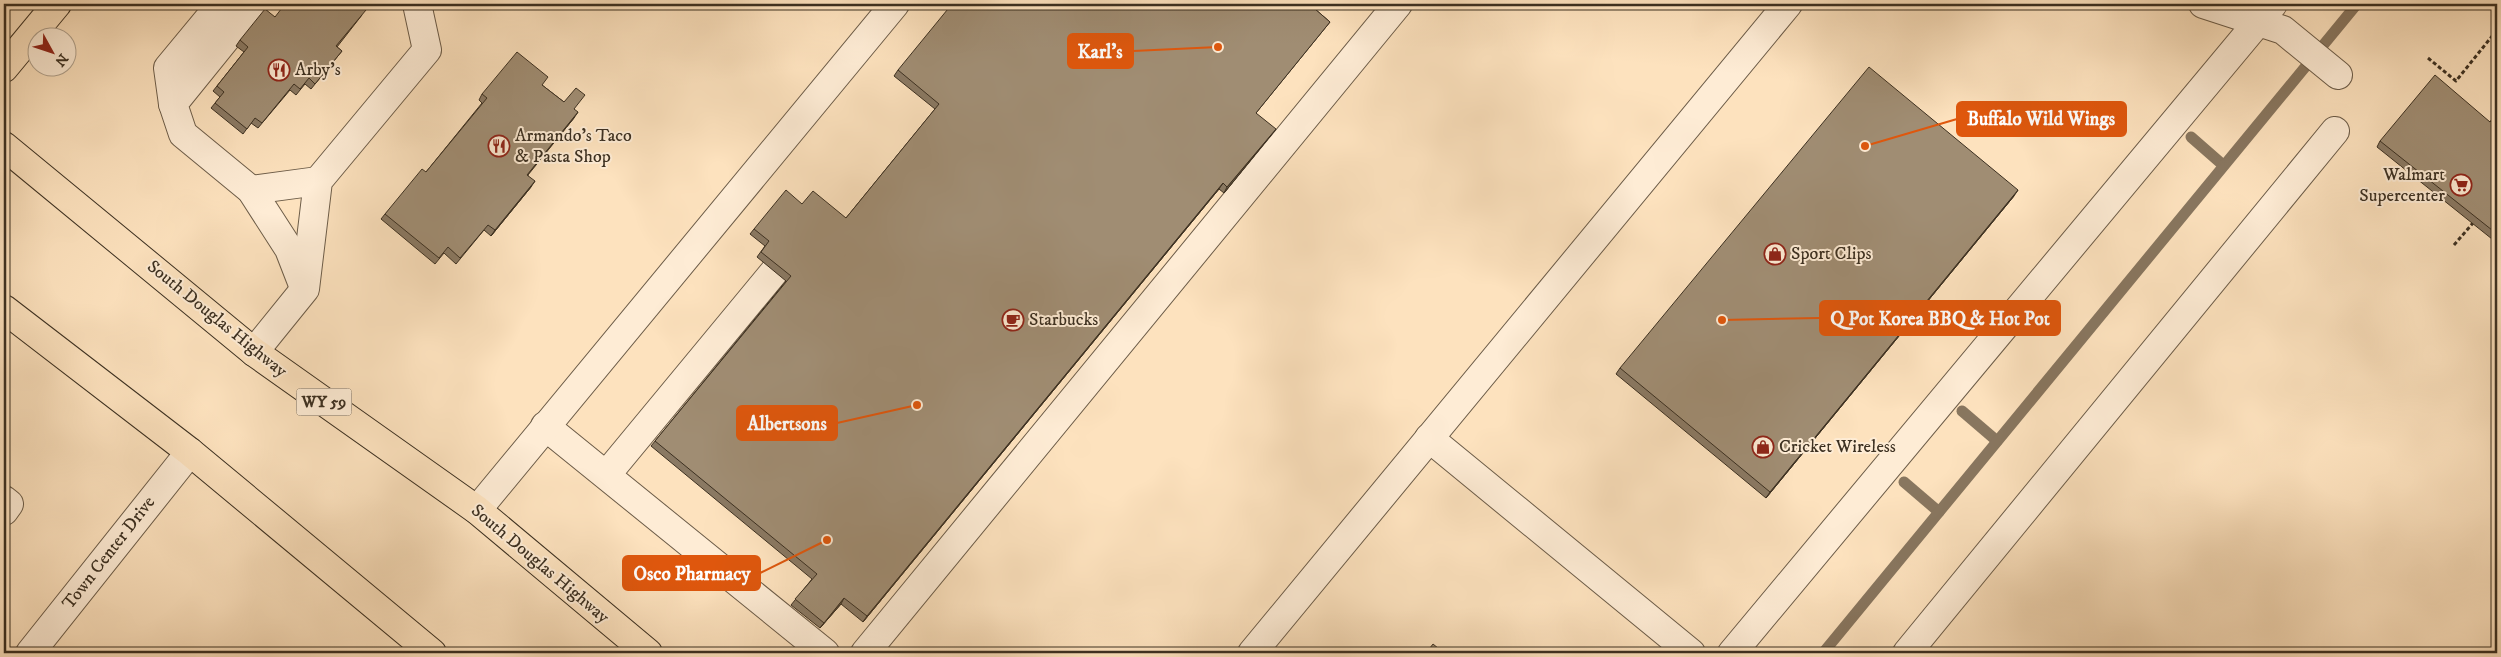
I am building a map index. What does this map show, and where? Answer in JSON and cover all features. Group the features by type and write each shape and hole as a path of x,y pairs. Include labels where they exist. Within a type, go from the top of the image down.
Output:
{"main road":[{"path":"4,68 57,4"},
{"name":"South Douglas Highway","path":"4,146 254,352 477,510 648,653"},
{"path":"4,309 190,452 432,653"}],"street":[{"path":"221,4 168,68 173,104 183,134 251,190 289,249 305,289"},
{"path":"173,104 254,4"},
{"path":"254,352 305,289 318,181 427,50 417,4"},
{"path":"477,510 895,4"},
{"path":"865,653 1398,4"},
{"path":"1252,653 1788,4"},
{"path":"2203,4 2271,19 2338,75"},
{"path":"1732,653 2271,19"},
{"path":"1907,653 2335,131"},
{"path":"251,190 318,181"},
{"path":"607,474 774,272"},
{"path":"545,426 607,474 825,653"},
{"path":"1429,438 1691,653"},
{"name":"Town Center Drive","path":"30,653 190,452"},
{"path":"4,500 9,504 4,511"}],"path":[{"path":"2428,58 2456,81 2497,30"},
{"path":"2454,245 2473,223"}],"building":[{"name":"Arby's","path":"285,4 358,4 366,10 336,46 342,51 315,84 309,78 300,89 294,84 262,123 255,118 247,129 215,103 224,92 217,86 248,47 240,40 265,9 275,17"},
{"path":"952,4 1319,4 1315,9 1330,22 1256,113 1276,129 1227,187 1223,183 867,616 844,598 824,623 795,599 817,574 655,441 791,276 761,252 769,241 754,229 786,190 802,204 813,191 846,218 939,104 898,70"},
{"name":"Armando's Taco & Pasta Shop","path":"517,52 548,77 542,85 564,102 576,88 585,95 574,109 578,112 527,175 535,181 495,230 488,225 460,258 448,247 439,258 385,214 422,169 426,172 487,98 482,94"},
{"path":"1869,67 2018,190 1770,492 1620,368"},
{"name":"Walmart Supercenter","path":"2435,75 2490,122 2497,113 2497,234 2380,141"},
{"path":"1433,644 1444,653 1426,653"}],"waterway":[{"path":"1823,653 2357,4"},
{"path":"2191,137 2223,165"},
{"path":"1962,411 1997,441"},
{"path":"1904,482 1939,512"}],"place":[{"name":"Karl's","path":"1218,47"},
{"name":"Arby's","path":"279,70"},
{"name":"Armando's Taco & Pasta Shop","path":"499,146"},
{"name":"Buffalo Wild Wings","path":"1865,146"},
{"name":"Walmart Supercenter","path":"2461,185"},
{"name":"Sport Clips","path":"1775,254"},
{"name":"Starbucks","path":"1013,320"},
{"name":"Q Pot Korea BBQ & Hot Pot","path":"1722,320"},
{"name":"Albertsons","path":"917,405"},
{"name":"Cricket Wireless","path":"1763,447"},
{"name":"Osco Pharmacy","path":"827,540"}]}
